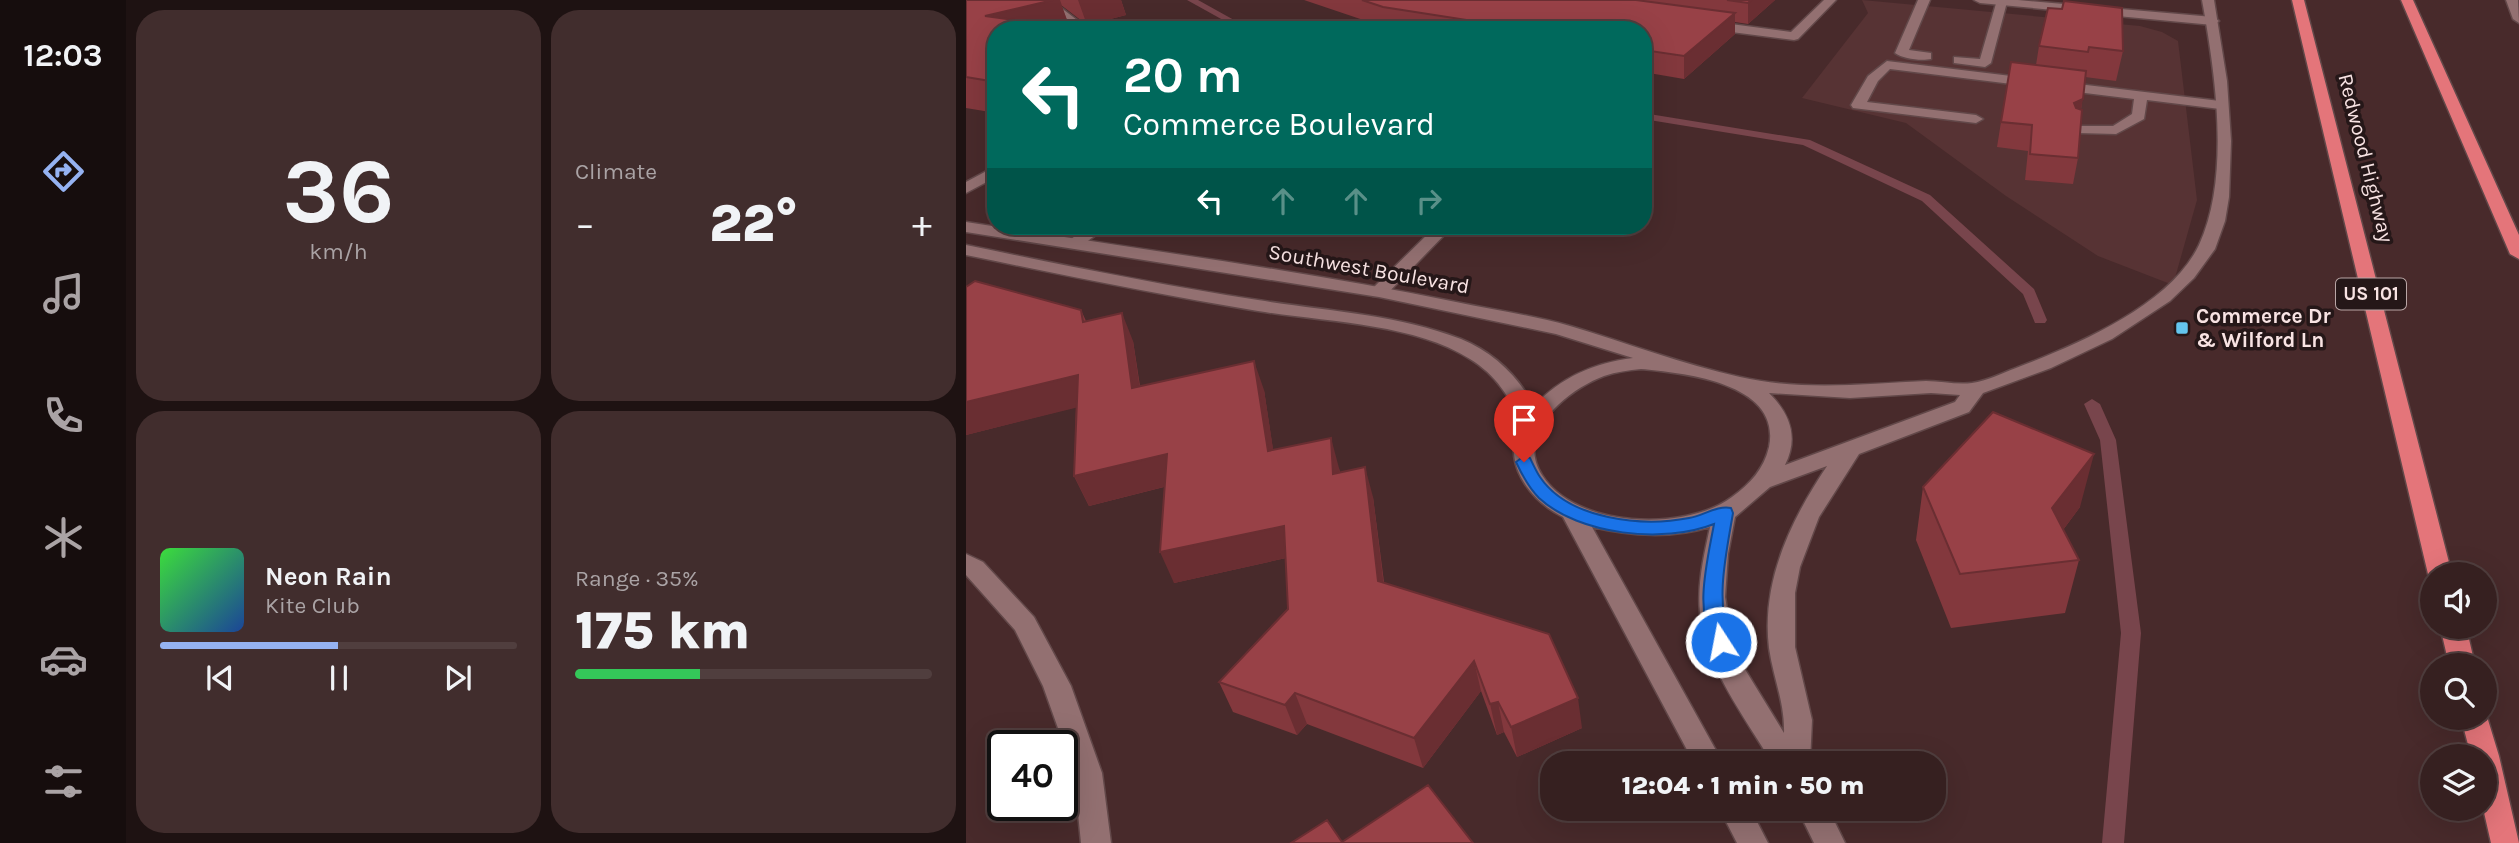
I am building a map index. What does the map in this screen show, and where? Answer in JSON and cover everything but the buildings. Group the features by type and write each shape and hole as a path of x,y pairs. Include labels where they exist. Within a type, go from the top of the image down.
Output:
{"highway":[{"path":"2407,0 2519,254"},
{"path":"2417,0 2424,36"},
{"name":"Redwood Highway","path":"2298,5 2437,562"},
{"path":"2497,803 2507,843"}],"street":[{"path":"1044,0 1072,21"},
{"path":"1701,23 1794,36 1830,0"},
{"path":"1924,0 1901,54 1984,63 2001,2"},
{"path":"1980,0 2213,21"},
{"path":"1739,383 1762,397 1776,411 1782,430 1781,450 1762,482 1744,500 1724,513 1702,522 1674,527 1633,528 1603,522 1571,510 1546,495 1532,480 1524,462 1531,423 1548,403 1566,387 1593,373 1615,366 1641,363 1675,365 1739,383 1820,391 1864,392 1940,387 1975,389 2042,365 2125,325 2148,309 2186,275 2206,248 2217,222 2225,148 2213,21 2208,0"},
{"path":"2512,0 2519,19"},
{"path":"1976,118 1858,104 1872,79 1887,65 2220,105"},
{"path":"2078,129 2116,130 2139,116 2141,95"},
{"path":"966,188 987,176"},
{"name":"Southwest Boulevard","path":"966,227 987,230"},
{"name":"Southwest Boulevard","path":"1024,235 1379,292 1560,329 1675,365"},
{"path":"1075,242 1086,235"},
{"path":"1379,292 1436,235"},
{"path":"966,250 1144,287 1395,328 1440,339 1475,354 1504,377 1525,402 1531,423"},
{"path":"1762,482 1962,407 1975,389"},
{"path":"1797,751 1798,720 1782,645 1783,596 1791,556 1807,513 1823,485 1850,450"},
{"path":"1571,510 1702,751"},
{"path":"1724,513 1713,580 1714,624 1727,659 1780,751"},
{"path":"966,563 974,568 1025,624 1057,687 1087,773 1096,843"},
{"path":"1741,821 1753,843"},
{"path":"1819,821 1830,843"}],"shaded area":[{"path":"1862,0 2140,26 2162,32 2178,41 2197,200 2173,285 2098,256 2006,196 1906,123 1802,98 1868,13"}],"waterway":[{"path":"1191,0 1231,21"},
{"path":"1652,117 1806,142 1926,198 2029,292 2040,320"},
{"path":"2092,404 2108,440 2131,633 2113,843"}],"place":[{"name":"Commerce Dr & Wilford Ln","path":"2182,328"}],"route":[{"path":"1524,462 1532,480 1546,495 1571,510 1603,522 1633,528 1674,527 1702,522 1724,513 1713,580 1714,624 1721,642"}]}
